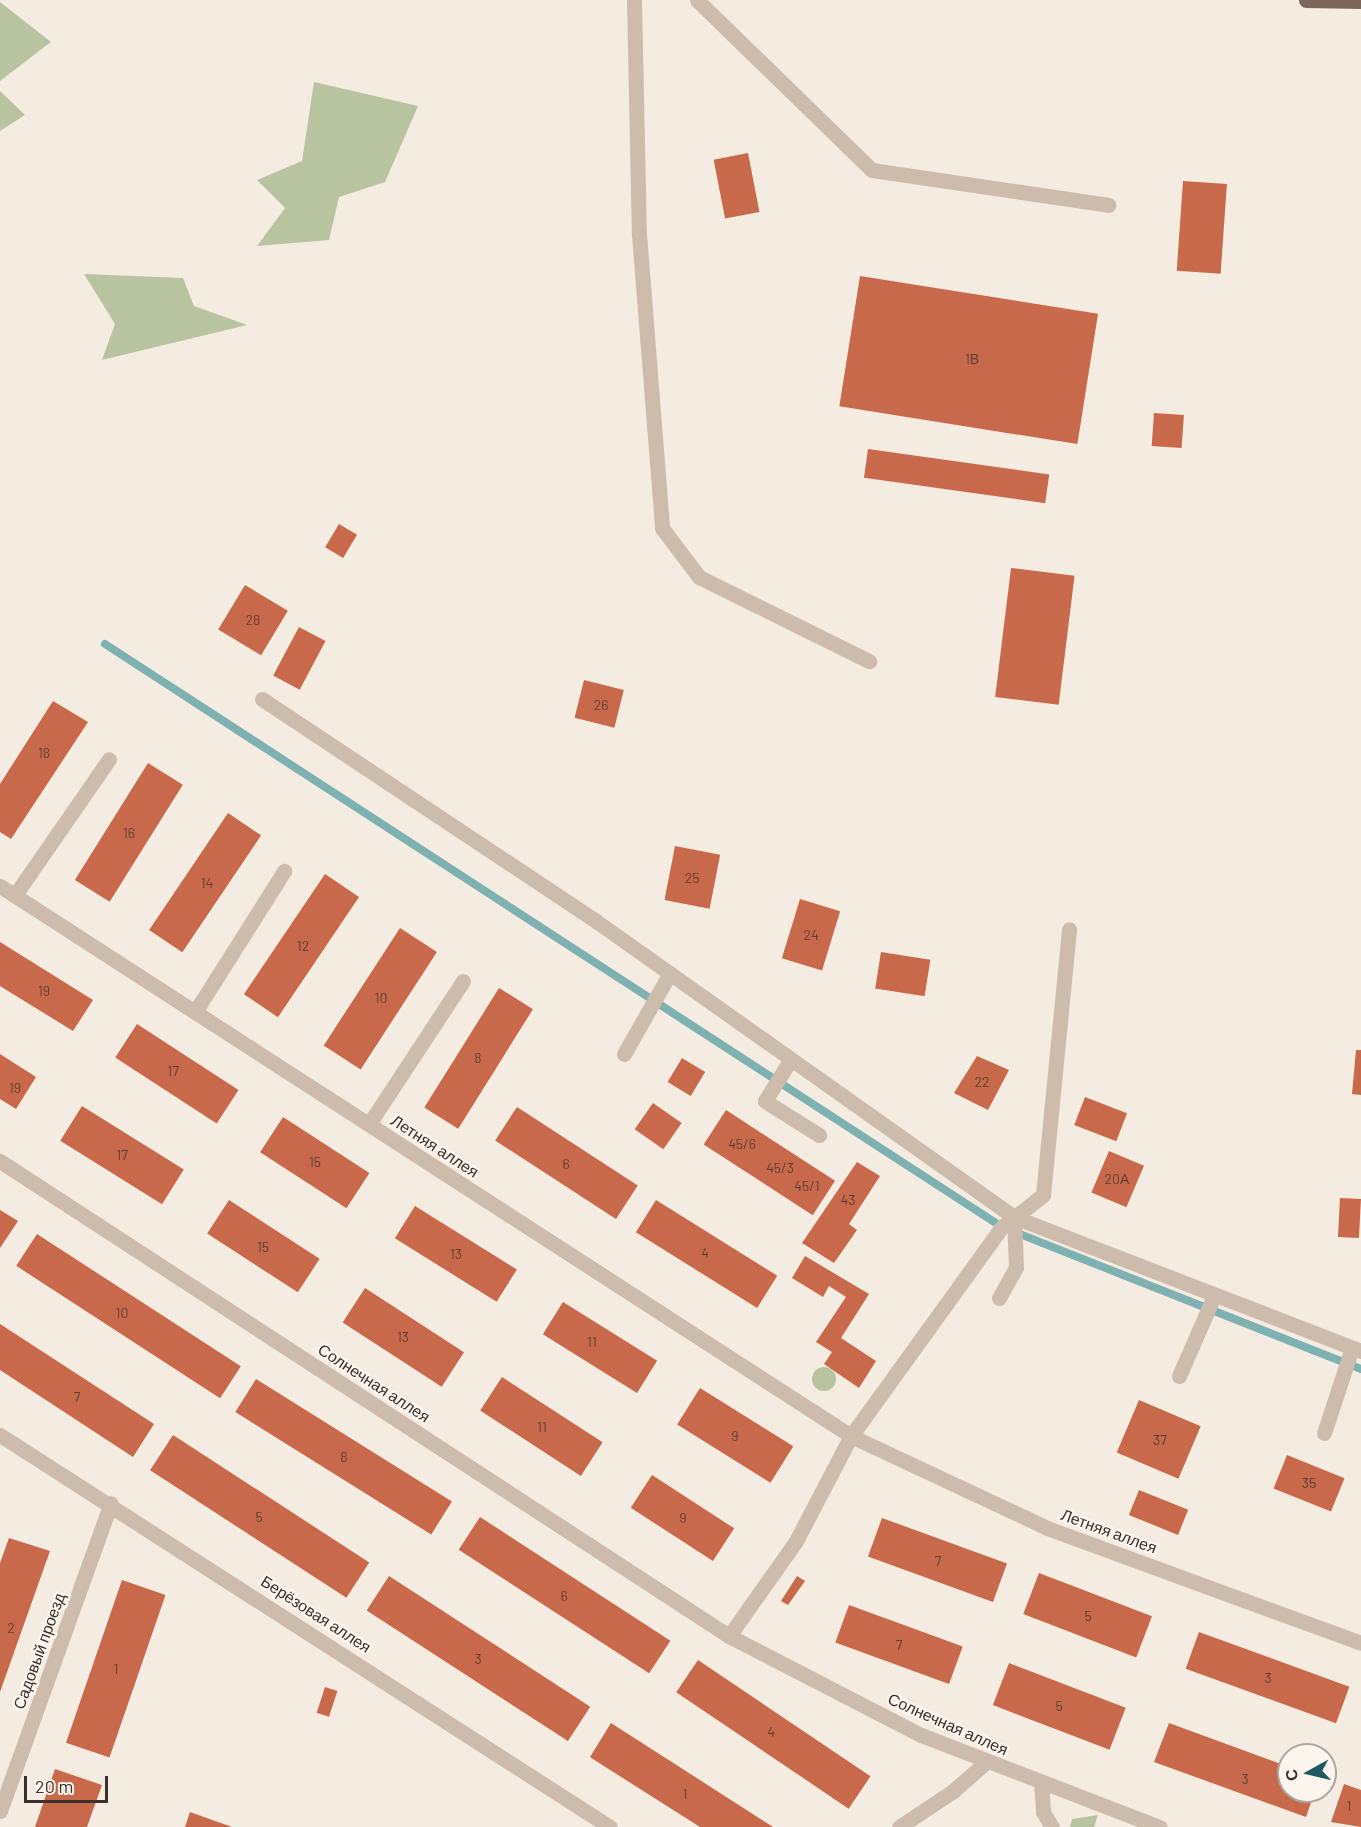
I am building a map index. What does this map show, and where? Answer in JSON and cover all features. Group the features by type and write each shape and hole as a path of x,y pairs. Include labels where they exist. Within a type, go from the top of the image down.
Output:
{"main road":[{"path":"1306,0 1361,1"}],"street":[{"path":"634,0 639,234 662,528 699,577 869,662"},
{"path":"697,0 872,170 1108,205"},
{"path":"262,699 670,974 1014,1217 1356,1349 1324,1432"},
{"path":"15,895 109,759"},
{"path":"195,1012 284,872"},
{"name":"Летняя аллея","path":"0,886 851,1436 1047,1528 1361,1643"},
{"path":"729,1636 795,1541 851,1436 989,1243 1014,1217 1042,1195 1069,928"},
{"path":"624,1054 670,974"},
{"path":"369,1124 463,981"},
{"path":"790,1059 765,1101 819,1135"},
{"name":"Солнечная аллея","path":"0,1161 729,1636 985,1763 1160,1827"},
{"path":"999,1298 1016,1267 1014,1217"},
{"path":"1179,1376 1214,1296"},
{"name":"Берёзовая аллея","path":"0,1435 111,1503 610,1827"},
{"name":"Садовый проезд","path":"0,1811 111,1503"},
{"path":"899,1827 953,1791 985,1763"},
{"path":"1041,1782 1043,1812 1052,1827"}],"green space":[{"path":"0,2 51,42 0,81"},
{"path":"314,82 418,106 385,182 339,197 329,240 257,246 285,208 257,180 302,161"},
{"path":"0,91 25,115 0,131"},
{"path":"84,274 183,278 194,306 247,325 102,360 115,324"},
{"path":"824,1367 832,1371 836,1379 832,1387 824,1391 816,1387 812,1379 816,1371"},
{"path":"1098,1815 1094,1827 1070,1827 1072,1819"}],"building":[{"path":"748,153 759,212 725,219 714,160"},
{"path":"1183,181 1227,184 1221,274 1177,271"},
{"path":"860,276 1098,314 1077,444 839,406"},
{"path":"1154,413 1184,415 1182,448 1152,446"},
{"path":"868,449 1049,474 1045,503 864,478"},
{"path":"339,524 357,535 343,558 325,547"},
{"path":"1011,568 1075,576 1059,705 995,697"},
{"path":"245,585 288,611 261,655 218,630"},
{"path":"299,627 325,641 300,690 273,676"},
{"path":"584,680 624,690 614,728 575,718"},
{"path":"53,701 88,722 11,839 0,832 0,784"},
{"path":"148,763 183,785 110,902 75,880"},
{"path":"228,813 261,835 182,952 149,930"},
{"path":"675,846 720,855 710,909 665,900"},
{"path":"325,874 359,897 278,1017 244,994"},
{"path":"800,899 840,911 822,971 782,958"},
{"path":"400,928 437,952 361,1069 324,1045"},
{"path":"0,942 93,1000 73,1031 0,986"},
{"path":"881,952 930,960 925,996 875,989"},
{"path":"499,988 533,1009 458,1129 424,1108"},
{"path":"137,1024 238,1090 217,1123 115,1058"},
{"path":"1356,1050 1361,1050 1361,1095 1352,1094"},
{"path":"0,1054 36,1077 16,1109 0,1099"},
{"path":"977,1056 1009,1070 988,1110 954,1093"},
{"path":"682,1058 705,1072 691,1096 668,1082"},
{"path":"1085,1097 1127,1113 1116,1141 1074,1125"},
{"path":"653,1103 682,1123 663,1149 635,1129"},
{"path":"82,1106 184,1170 162,1204 60,1141"},
{"path":"517,1107 638,1185 616,1219 495,1141"},
{"path":"726,1110 835,1181 813,1215 704,1144"},
{"path":"283,1117 369,1173 347,1208 260,1152"},
{"path":"1109,1151 1144,1166 1126,1207 1091,1192"},
{"path":"857,1162 880,1176 849,1224 857,1230 834,1263 802,1243"},
{"path":"1340,1198 1361,1199 1359,1238 1338,1237"},
{"path":"229,1200 320,1259 298,1292 207,1234"},
{"path":"656,1200 777,1276 757,1308 636,1232"},
{"path":"415,1206 517,1270 497,1302 395,1238"},
{"path":"0,1210 18,1221 0,1248"},
{"path":"37,1234 241,1366 220,1398 16,1266"},
{"path":"805,1256 869,1294 841,1338 876,1361 859,1388 824,1364 832,1352 816,1342 846,1297 829,1286 823,1297 792,1278"},
{"path":"365,1288 464,1352 442,1387 343,1322"},
{"path":"563,1302 657,1361 637,1393 543,1334"},
{"path":"0,1324 154,1424 133,1457 0,1370"},
{"path":"502,1377 603,1442 581,1476 480,1411"},
{"path":"256,1379 452,1501 431,1534 235,1412"},
{"path":"700,1388 793,1446 770,1483 677,1424"},
{"path":"1139,1400 1201,1426 1178,1479 1117,1452"},
{"path":"173,1435 369,1562 346,1598 150,1470"},
{"path":"1287,1455 1344,1478 1331,1512 1274,1488"},
{"path":"652,1475 734,1528 713,1561 631,1508"},
{"path":"1139,1490 1188,1510 1178,1535 1129,1515"},
{"path":"480,1517 670,1641 649,1673 459,1550"},
{"path":"882,1518 1007,1563 993,1602 868,1557"},
{"path":"9,1538 50,1551 0,1692 0,1563"},
{"path":"1039,1573 1152,1616 1136,1657 1023,1614"},
{"path":"389,1576 590,1707 568,1741 367,1610"},
{"path":"797,1576 805,1581 788,1605 781,1601"},
{"path":"122,1580 165,1595 109,1758 66,1743"},
{"path":"849,1605 963,1646 949,1684 835,1643"},
{"path":"1199,1632 1349,1687 1336,1723 1186,1669"},
{"path":"698,1660 870,1776 849,1809 676,1692"},
{"path":"1009,1663 1126,1708 1110,1750 993,1705"},
{"path":"325,1687 337,1691 329,1717 317,1713"},
{"path":"611,1723 773,1827 700,1827 596,1761 590,1757"},
{"path":"1169,1723 1277,1763 1277,1803 1311,1803 1306,1817 1154,1762"},
{"path":"55,1769 102,1785 87,1827 35,1827"},
{"path":"1344,1784 1361,1790 1361,1827 1331,1822"},
{"path":"190,1812 232,1827 185,1827"}],"waterway":[{"path":"105,644 1002,1227 1361,1369"}]}
